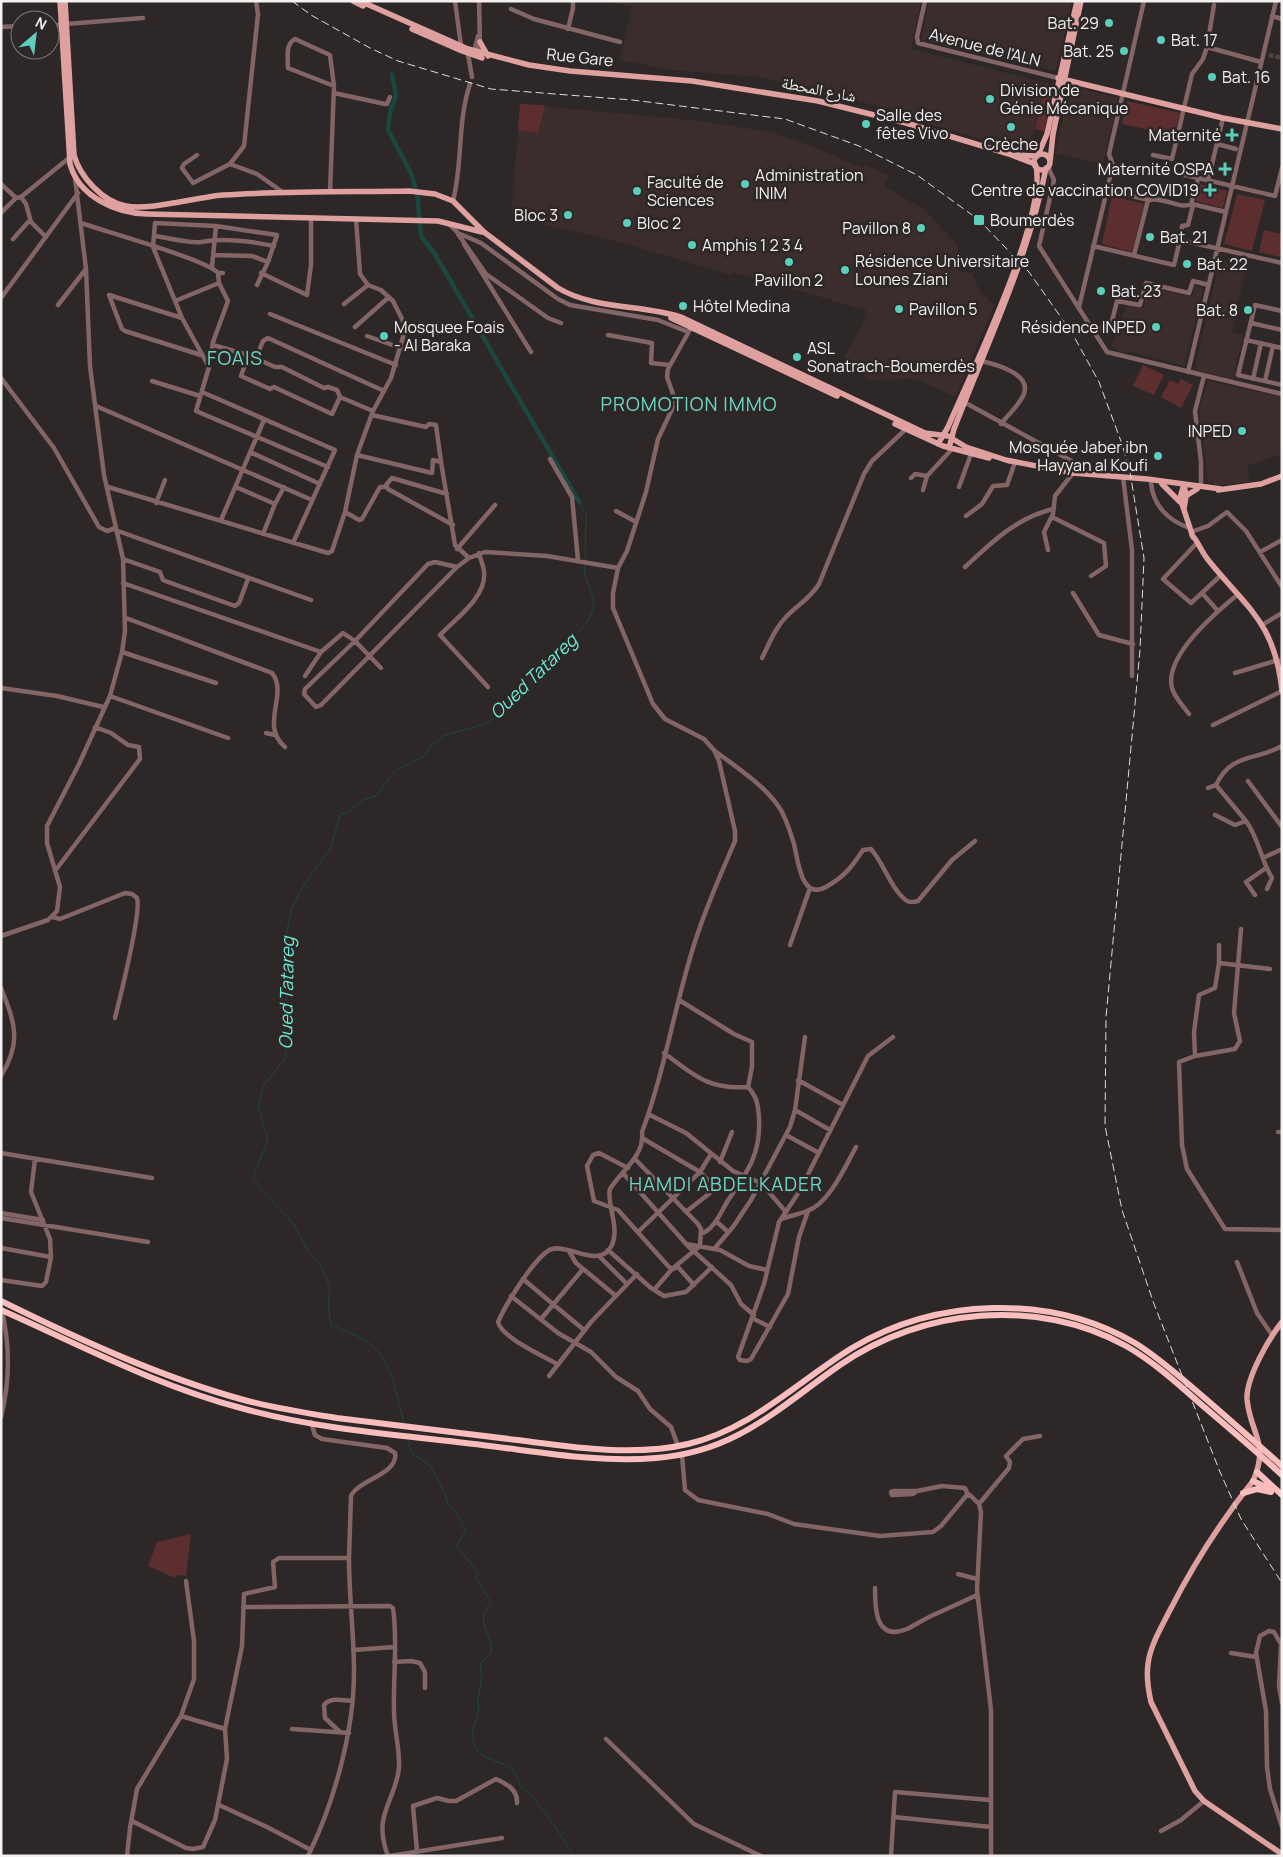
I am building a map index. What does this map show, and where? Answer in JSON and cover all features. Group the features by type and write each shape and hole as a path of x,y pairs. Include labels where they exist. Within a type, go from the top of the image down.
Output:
{"highway":[{"path":"1,1301 106,1349 224,1394 266,1406 346,1419 588,1448 646,1449 678,1446 720,1435 748,1420 850,1350 889,1330 918,1319 954,1312 995,1308 1034,1310 1077,1322 1143,1357 1282,1466"},
{"path":"1,1309 103,1357 212,1400 261,1413 311,1422 610,1460 682,1455 719,1445 754,1428 850,1358 888,1339 924,1325 964,1317 1004,1316 1077,1322"},
{"path":"1238,1431 1282,1475"},
{"path":"1258,1471 1280,1495"},
{"path":"1254,1480 1280,1495"},
{"path":"1242,1494 1256,1489 1280,1495"}],"main road":[{"path":"60,1 64,24 73,151 83,174 107,198 119,205 134,208 205,197 284,193 426,192 452,201 484,232 558,288 571,295 596,302 644,309 691,327 907,426 928,434 943,435 969,448 1012,461"},
{"path":"65,1 64,24 69,158 75,178 82,187 106,204 138,214 412,219 447,222 484,232"},
{"name":"Rue Gare","path":"353,1 473,53 545,71 597,76 620,75"},
{"name":"Rue Gare","path":"360,1 457,46"},
{"path":"950,448 964,402 1038,209 1048,166 1061,79 1077,1"},
{"path":"1027,239 1036,197 1038,178 1035,165 1047,134 1081,1"},
{"path":"473,53 478,42"},
{"path":"478,42 488,56"},
{"name":"Rue Gare","path":"473,53 545,68 620,75"},
{"name":"شارع المحطة","path":"620,75 692,81 840,106 1009,154"},
{"path":"1061,79 1223,118 1282,129"},
{"path":"1009,154 1046,155 1048,166"},
{"path":"1009,154 1041,169 1048,166"},
{"path":"75,178 83,174"},
{"path":"82,187 89,180"},
{"path":"938,444 1009,286"},
{"path":"691,327 950,448 971,454 1073,473 1184,486"},
{"path":"1148,482 1221,489 1261,484 1282,476"},
{"path":"1162,484 1183,506"},
{"path":"1183,506 1186,496 1184,486"},
{"path":"1184,486 1180,496 1195,545 1204,560 1261,623"},
{"path":"1186,496 1199,488"},
{"path":"1191,532 1208,560 1253,610 1261,623 1278,660 1282,691"},
{"path":"1282,1322 1272,1335 1255,1369 1247,1397 1261,1451 1258,1471 1254,1480 1226,1516 1197,1559 1156,1636 1148,1663 1147,1686 1151,1702 1195,1791 1204,1802 1282,1854"}],"street":[{"path":"197,155 182,166 192,183 230,164 240,153 247,136 258,14 256,1"},
{"path":"455,1 457,46"},
{"path":"472,76 473,53 478,42 480,27 480,1"},
{"path":"568,29 574,8 573,1"},
{"name":"Avenue de l'ALN","path":"925,1 917,37 918,43 1061,79"},
{"path":"1079,307 1113,165 1109,154 1144,1"},
{"path":"1188,372 1276,1"},
{"path":"1153,155 1172,159 1192,74 1203,59 1214,4"},
{"path":"511,9 568,29 620,42"},
{"path":"1272,16 1282,18"},
{"path":"60,24 143,18"},
{"path":"330,192 334,86 330,55 295,39 291,41 288,45 288,68 334,86"},
{"path":"1206,47 1261,62"},
{"path":"1263,53 1269,55"},
{"path":"452,201 457,182 461,121 470,84"},
{"path":"334,93 385,104 387,104 390,98"},
{"path":"1208,181 1223,118"},
{"path":"1210,136 1218,138"},
{"path":"1217,144 1236,149"},
{"path":"1,213 69,158"},
{"path":"230,164 257,174 284,193"},
{"path":"1048,166 1054,180 1039,246 1107,352 1282,394"},
{"path":"1186,175 1275,196 1282,168"},
{"path":"53,917 57,911 60,893 47,843 47,826 79,764 110,696 122,652 126,618 123,559 108,487 90,366 86,269 78,193 74,183 75,178"},
{"path":"1094,246 1174,265 1182,226 1188,225 1198,178"},
{"path":"1,184 26,204 30,220 46,237"},
{"path":"1107,190 1148,200 1155,199 1226,212"},
{"path":"1,298 78,193"},
{"path":"1134,255 1148,200"},
{"path":"261,274 307,295 311,265 311,218"},
{"path":"108,487 156,503 221,520 293,544 328,553 332,551 346,512 357,455 373,413 396,365 406,327 398,308 389,297 382,290 368,285 360,274 356,219"},
{"path":"13,239 30,220"},
{"path":"447,222 458,233 486,274 544,315 561,323"},
{"path":"81,223 212,267 221,273 219,283 228,301 213,345 197,412 328,467"},
{"path":"209,367 182,318 153,248 155,223 216,226 277,235 268,262 257,285"},
{"path":"212,267 216,226"},
{"path":"458,233 481,243 558,299 570,305 691,327 670,365 668,377 674,397 674,405 658,439 646,492 627,551 618,568 613,594 613,608 653,704 665,719 704,739 714,750 768,794 782,811 804,881 810,888 819,891 836,881 850,871 863,850 871,849 899,893 907,901 918,901 952,860 975,841"},
{"path":"154,236 201,242 215,238 259,242 274,246"},
{"path":"1180,240 1282,263"},
{"path":"463,241 467,253 531,352"},
{"path":"213,255 252,256 268,262"},
{"path":"58,305 86,269"},
{"path":"1094,332 1110,323 1117,301 1140,305 1146,283 1189,292 1193,281 1209,285"},
{"path":"175,301 219,283"},
{"path":"344,304 368,285"},
{"path":"182,318 109,295 125,331 201,355"},
{"path":"355,327 389,297"},
{"path":"1282,311 1255,305 1238,375 1282,385"},
{"path":"270,314 396,365"},
{"path":"1251,323 1282,330"},
{"path":"608,335 652,343 651,363 670,365"},
{"path":"367,336 401,348"},
{"path":"256,358 263,341 268,338 384,391"},
{"path":"1246,340 1282,348"},
{"path":"1254,378 1261,344"},
{"path":"213,345 256,358 275,368 282,367 324,388 330,387 340,391 340,397 332,414 274,387 270,389 244,380 240,376 248,356"},
{"path":"1265,381 1273,346"},
{"path":"981,361 1011,369 1022,382 1025,390 1023,397 1001,424"},
{"path":"1199,488 1201,462 1195,411 1204,376"},
{"path":"1,378 54,448 99,527 107,531 117,530 311,600"},
{"path":"152,381 201,394 335,450 293,544"},
{"path":"340,397 373,413 426,427 429,424 436,425 455,545 469,558"},
{"path":"964,402 1001,424 1079,465 1081,474"},
{"path":"96,406 312,500"},
{"path":"221,520 264,420"},
{"path":"762,658 781,623 813,595 864,474 872,462 906,429"},
{"path":"923,490 927,476 950,448"},
{"path":"250,452 320,484"},
{"path":"960,487 971,454"},
{"path":"357,455 432,473 433,460 441,462"},
{"path":"550,459 572,498 578,560"},
{"path":"966,516 982,504 993,486 1007,485 1012,461"},
{"path":"1048,550 1044,532 1052,517 1055,496 1058,489 1073,473"},
{"path":"911,478 915,474 927,476"},
{"path":"386,487 392,478 448,494"},
{"path":"1126,478 1132,550 1132,676"},
{"path":"156,503 165,480"},
{"path":"1148,482 1154,501 1176,522 1191,532 1208,526 1227,512 1246,531 1282,587"},
{"path":"236,487 275,504"},
{"path":"263,534 284,487"},
{"path":"346,512 360,520 362,519 380,487 386,487 453,525"},
{"path":"457,548 495,505"},
{"path":"965,567 1012,525 1053,509"},
{"path":"616,511 636,522"},
{"path":"1052,517 1101,541 1105,546 1106,566 1091,576"},
{"path":"1260,552 1282,540"},
{"path":"1195,545 1163,579 1191,603 1219,577"},
{"path":"458,567 435,562 428,564 355,641 305,689 304,694 316,706 321,706 458,567 478,553 547,556 618,568"},
{"path":"478,553 484,573 483,586 476,598 440,635 488,687"},
{"path":"123,559 160,572 163,580 235,606 239,603 248,578"},
{"path":"123,583 321,652"},
{"path":"1073,593 1099,635 1133,644"},
{"path":"1202,593 1218,611"},
{"path":"1189,714 1172,690 1170,674 1189,641 1218,611 1236,596"},
{"path":"1261,623 1280,615 1282,622"},
{"path":"126,618 272,673 278,685 274,711 275,735 285,747"},
{"path":"305,676 321,652 343,633 355,641 381,668"},
{"path":"122,652 216,683"},
{"path":"1234,673 1278,660"},
{"path":"1,688 57,696 104,707"},
{"path":"1213,724 1282,691"},
{"path":"110,696 228,738"},
{"path":"55,871 140,759 139,747 128,745 111,733 95,727"},
{"path":"266,733 275,735"},
{"path":"1208,788 1216,785 1222,772 1238,760 1273,751 1282,746"},
{"path":"600,1256 612,1244 615,1209 610,1189 635,1159 655,1096 664,1053 693,947 735,841 735,831 720,761 714,750"},
{"path":"1248,781 1282,827"},
{"path":"1216,785 1253,830 1262,858 1272,878 1267,889"},
{"path":"1215,815 1235,825 1246,821"},
{"path":"1262,858 1282,849"},
{"path":"1255,894 1246,882 1266,868"},
{"path":"790,945 810,888"},
{"path":"1,936 53,917 60,919 125,893 132,894 137,898 138,922 129,950 115,1018"},
{"path":"1240,929 1234,1013 1240,1040 1235,1049 1195,1056 1179,1062 1182,1145 1186,1169 1225,1229 1282,1230"},
{"path":"1195,1056 1194,1032 1199,995 1215,988 1219,963 1219,946"},
{"path":"1219,963 1270,969"},
{"path":"1,988 10,1012 14,1045 12,1056 1,1076"},
{"path":"680,1000 734,1034 752,1042 752,1067 748,1087"},
{"path":"714,1249 728,1232 761,1183 786,1135 795,1110 805,1037"},
{"path":"808,1211 799,1237 789,1290 770,1327 750,1359 747,1361 740,1360 738,1356 742,1342 753,1316 767,1270 775,1234 781,1219 799,1192 868,1056 893,1037"},
{"path":"664,1053 693,1076 727,1089 748,1087"},
{"path":"798,1080 843,1105"},
{"path":"701,1234 709,1230 716,1221 745,1177 757,1151 760,1131 756,1096 748,1087"},
{"path":"795,1110 830,1130"},
{"path":"648,1114 673,1124 720,1162 745,1177 761,1183 786,1212"},
{"path":"720,1162 732,1132"},
{"path":"786,1135 818,1153"},
{"path":"642,1138 700,1172 711,1182 713,1188 708,1195 687,1211"},
{"path":"781,1219 808,1211 830,1191 856,1146"},
{"path":"628,1168 597,1152 588,1163 594,1200 599,1204 615,1209 674,1268 678,1267 694,1285"},
{"path":"1,1153 152,1178"},
{"path":"638,1232 700,1172 712,1154"},
{"path":"1,1280 42,1286 46,1282 51,1257 50,1236 31,1192 35,1159"},
{"path":"635,1159 687,1211 698,1224 701,1234 700,1246 674,1268 654,1290"},
{"path":"623,1173 686,1244 731,1285 741,1304 753,1316 770,1327"},
{"path":"1,1213 148,1242"},
{"path":"1,1218 44,1222"},
{"path":"716,1221 728,1232"},
{"path":"686,1244 714,1249 749,1266 767,1270"},
{"path":"1,1248 51,1257"},
{"path":"557,1364 516,1340 499,1326 498,1322 511,1296 547,1251 554,1248 600,1256 627,1284"},
{"path":"608,1250 654,1290 660,1294 670,1296 682,1294 712,1267"},
{"path":"569,1251 574,1261 616,1296"},
{"path":"1237,1262 1257,1313 1272,1335"},
{"path":"541,1319 583,1269"},
{"path":"549,1376 584,1330 636,1274"},
{"path":"523,1280 584,1330"},
{"path":"511,1296 541,1319 591,1352 616,1377 638,1392 650,1409 671,1427 678,1446"},
{"path":"1,1309 6,1327 7,1347 5,1402 1,1417"},
{"path":"1,1346 7,1347"},
{"path":"308,1856 345,1754 349,1733 353,1650 349,1558 351,1496 357,1488 389,1468 394,1462 396,1454 387,1448 322,1439 315,1435 311,1422"},
{"path":"978,1504 1009,1468 1010,1464 1006,1458 1007,1454 1022,1439 1040,1436"},
{"path":"682,1455 685,1490 698,1500 761,1513 811,1528 880,1536 931,1532 940,1526 968,1495"},
{"path":"916,1491 911,1494 892,1495 891,1493 894,1490 916,1491 951,1486 966,1488 968,1495 974,1498 978,1504 980,1512 977,1595 991,1710 991,1856"},
{"path":"132,1821 186,1848 196,1849 203,1847 207,1843 219,1805 227,1759 225,1729 242,1646 244,1594 274,1587 274,1560 349,1558"},
{"path":"958,1574 977,1579"},
{"path":"127,1856 137,1789 167,1743 191,1688 195,1668 186,1582"},
{"path":"875,1588 875,1612 878,1622 882,1627 890,1631 905,1630 977,1595"},
{"path":"243,1607 392,1607 394,1713 399,1760 396,1780 383,1816 384,1840 389,1856 502,1838"},
{"path":"1282,1703 1279,1691 1281,1646 1274,1632 1268,1631 1260,1636 1256,1656 1266,1711 1269,1783 1282,1827"},
{"path":"353,1650 394,1647"},
{"path":"1231,1653 1256,1656"},
{"path":"394,1662 411,1661 420,1663 425,1672 425,1688"},
{"path":"340,1732 325,1718 324,1705 327,1702 336,1700 352,1701"},
{"path":"180,1716 225,1729"},
{"path":"292,1729 349,1733"},
{"path":"606,1739 694,1824 761,1856"},
{"path":"417,1851 413,1806 437,1798 446,1801 456,1801 493,1779 510,1786 515,1792 517,1803"},
{"path":"891,1856 894,1794 897,1791 990,1800"},
{"path":"1161,1831 1181,1820 1204,1802"},
{"path":"219,1805 311,1850"},
{"path":"894,1817 991,1827"}],"shaded area":[{"path":"604,1 921,1 911,49 1046,83 1030,150 984,140 898,115 898,111 759,77 672,70 620,60 632,7"},
{"path":"929,1 1072,1 1056,71 921,40"},
{"path":"1046,83 1054,85 1044,132 1035,129"},
{"path":"1070,86 1118,98 1103,164 1055,154"},
{"path":"1127,101 1180,113 1174,135 1122,124"},
{"path":"520,104 700,121 771,132 806,144 863,168 865,165 889,175 885,186 923,209 959,246 954,269 972,274 979,290 994,305 956,397 916,379 869,380 844,357 862,326 866,310 732,272 731,275 615,241 511,217"},
{"path":"520,104 545,105 538,133 518,130"},
{"path":"1200,184 1227,191 1223,208 1196,201"},
{"path":"1237,194 1265,200 1252,251 1224,244"},
{"path":"1112,196 1144,204 1132,252 1102,244"},
{"path":"1264,230 1282,234 1280,257 1259,252"},
{"path":"1220,260 1246,267 1232,332 1243,335 1233,379 1194,370"},
{"name":"Résidence INPED","path":"1195,286 1204,288 1184,366 1128,351 1127,353 1119,352 1119,349 1111,347 1127,304 1143,308 1149,287 1192,297"},
{"path":"1143,365 1164,375 1154,395 1133,386"},
{"path":"1181,379 1193,385 1181,408 1161,397 1170,380 1178,384"},
{"name":"INPED","path":"1208,381 1282,397 1282,454 1247,466 1250,482 1214,486 1212,480 1208,482 1199,408"},
{"path":"191,1534 186,1576 176,1575 175,1578 148,1566 157,1542"}],"waterway":[{"name":"Oued Tatareg","path":"392,74 396,96 390,112 388,130 411,173 417,192 421,236 435,254 579,502"},
{"name":"Oued Tatareg","path":"579,502 586,514 585,561"},
{"name":"Oued Tatareg","path":"404,1424 396,1390 388,1367 382,1357 366,1341 331,1324 328,1306 330,1287 320,1264 308,1251 293,1223 264,1193 253,1177 268,1140 258,1106 264,1085 286,1057 286,935 292,908 307,880 331,848 340,814 347,813 363,800 376,796 394,772 424,756 430,747 443,736 485,724 493,719 540,674 556,653 583,627 590,617 593,605 593,599 585,576 585,564"},
{"name":"Oued Tatareg","path":"408,1440 412,1454 429,1464 445,1493 448,1504 458,1515 466,1530 456,1546 479,1573 476,1578 491,1602 484,1616 491,1653 480,1664 481,1678 478,1712 472,1736 474,1744 484,1756 512,1770 517,1776 520,1786 541,1807 574,1856"}],"tunnel":[{"path":"1269,55 1282,58"}],"railway":[{"path":"292,1 311,15 370,48 398,61 491,89 632,100 785,119 859,146 917,175 979,220 1029,272 1072,333 1099,382 1122,444 1130,472 1144,558 1140,650 1106,1017 1105,1126 1122,1210 1154,1304 1220,1472 1241,1519 1282,1583"}],"place":[{"name":"Bat. 29","path":"1109,23"},
{"name":"Bat. 17","path":"1161,40"},
{"name":"Bat. 25","path":"1124,51"},
{"name":"Bat. 16","path":"1212,77"},
{"name":"Division de Génie Mécanique","path":"990,99"},
{"name":"Salle des fêtes Vivo","path":"866,124"},
{"name":"Crèche","path":"1011,127"},
{"name":"Maternité","path":"1232,135"},
{"name":"Maternité OSPA","path":"1225,169"},
{"name":"Administration INIM","path":"745,184"},
{"name":"Centre de vaccination COVID19","path":"1210,190"},
{"name":"Faculté de Sciences","path":"637,191"},
{"name":"Bloc 3","path":"568,215"},
{"name":"Boumerdès","path":"979,220"},
{"name":"Bloc 2","path":"627,223"},
{"name":"Pavillon 8","path":"921,228"},
{"name":"Bat. 21","path":"1150,237"},
{"name":"Amphis 1 2 3 4","path":"692,245"},
{"name":"Pavillon 2","path":"789,262"},
{"name":"Bat. 22","path":"1187,264"},
{"name":"Résidence Universitaire Lounes Ziani","path":"845,270"},
{"name":"Bat. 23","path":"1101,291"},
{"name":"Hôtel Medina","path":"683,306"},
{"name":"Pavillon 5","path":"899,309"},
{"name":"Bat. 8","path":"1248,310"},
{"name":"Résidence INPED","path":"1156,327"},
{"name":"Mosquee Foais - Al Baraka","path":"384,336"},
{"name":"ASL Sonatrach-Boumerdès","path":"797,357"},
{"name":"INPED","path":"1242,431"},
{"name":"Mosquée Jaber ibn Hayyan al Koufi","path":"1158,456"}],"district":[{"name":"FOAIS","path":"235,358"},
{"name":"PROMOTION IMMO","path":"689,404"},
{"name":"HAMDI ABDELKADER","path":"726,1184"}]}
